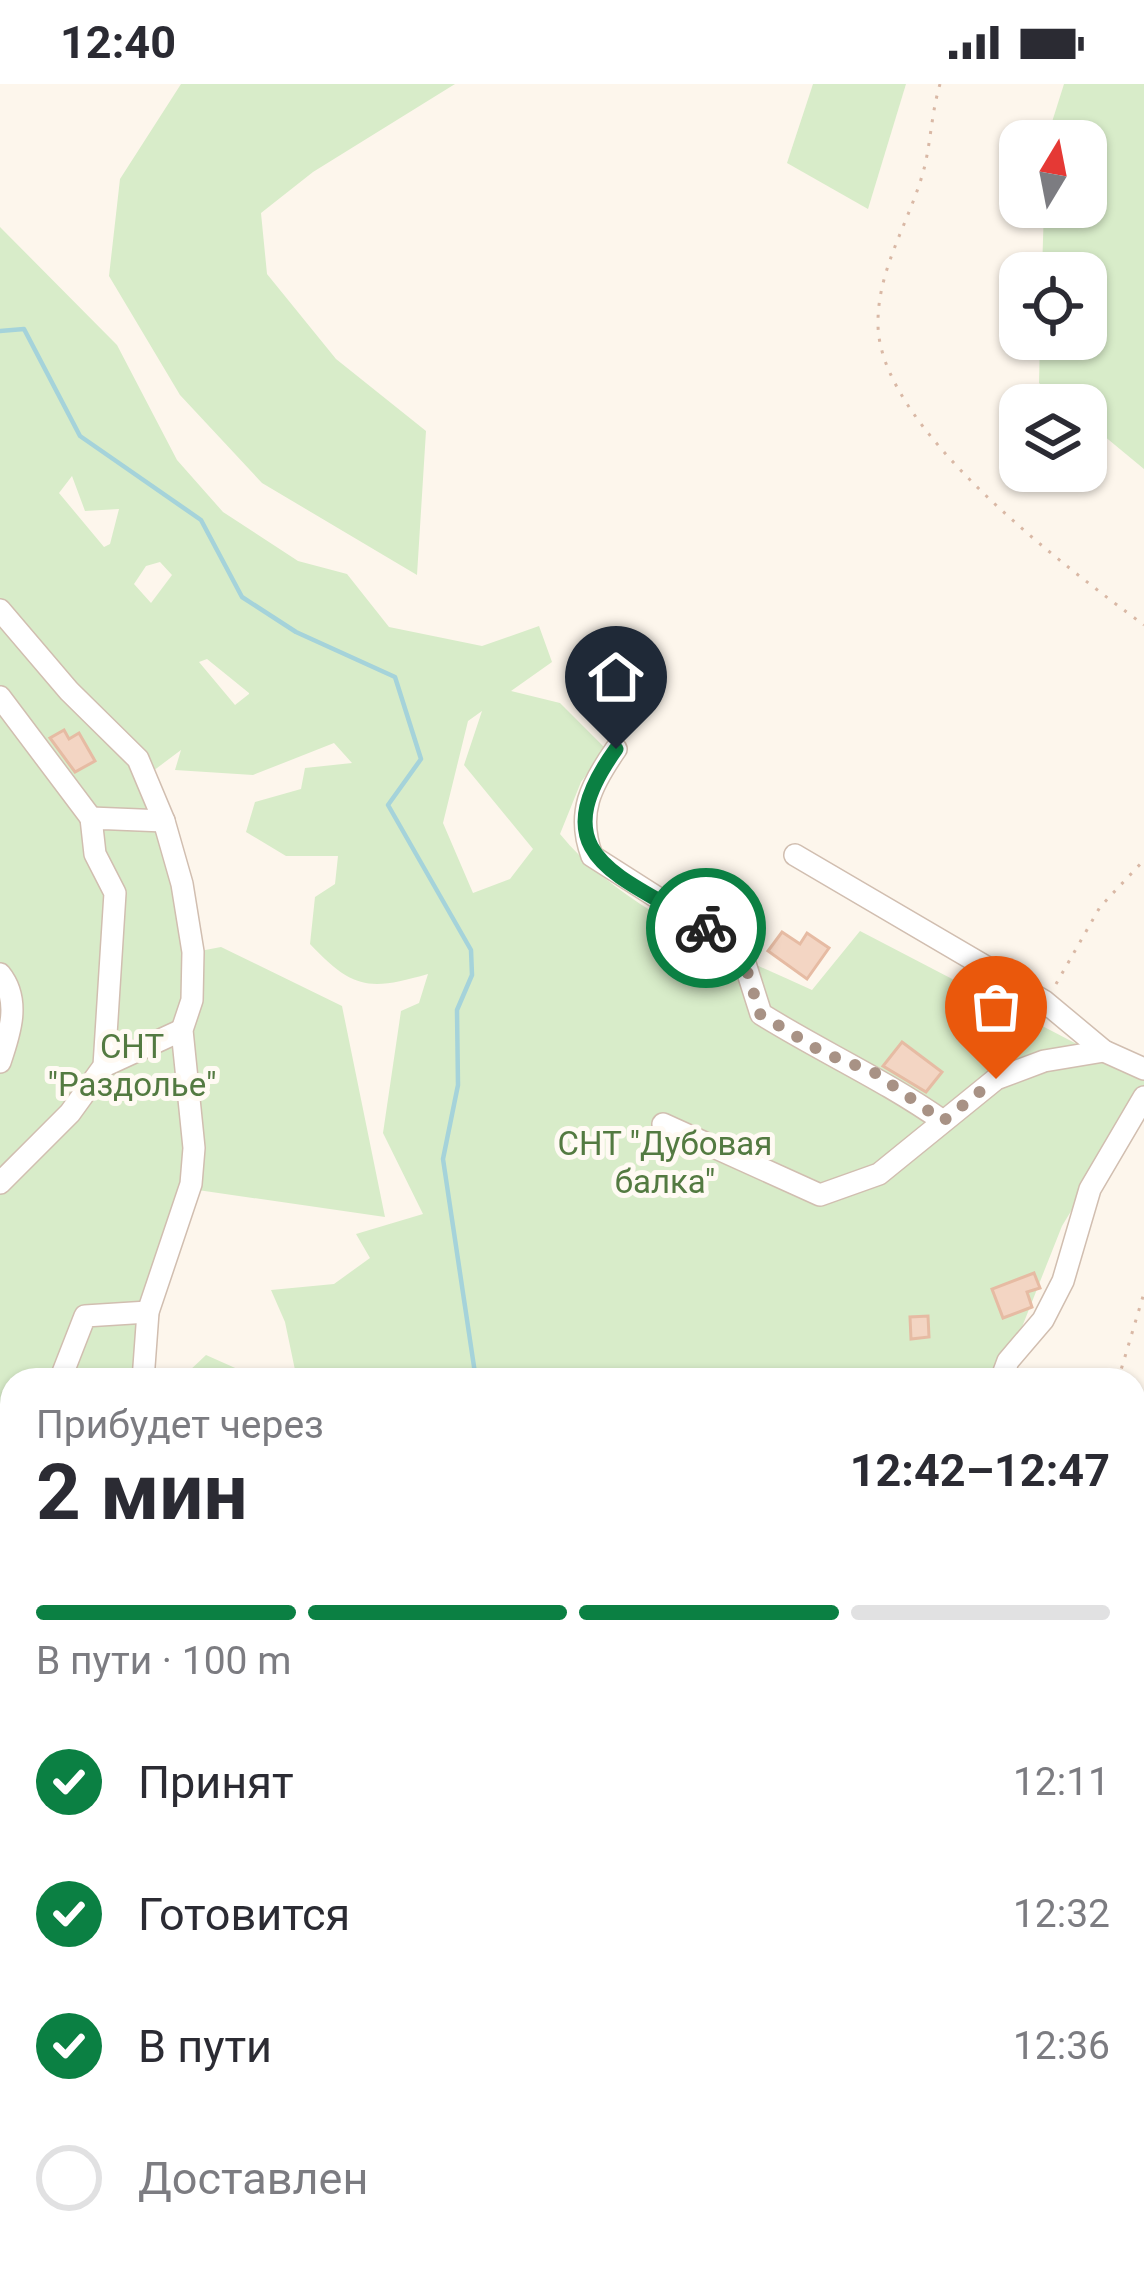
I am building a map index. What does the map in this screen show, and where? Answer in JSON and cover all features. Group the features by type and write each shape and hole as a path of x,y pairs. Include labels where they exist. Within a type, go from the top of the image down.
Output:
{"street":[{"path":"0,610 69,692 137,759 164,821 193,952 192,1000 182,1030 194,1148 191,1184 148,1312 143,1368"},
{"path":"0,697 91,818 95,854 115,892 104,1066"},
{"path":"616,749 590,785 583,830 592,856 741,951 760,1014 822,1052 875,1073 943,1121"},
{"path":"91,818 164,821"},
{"path":"795,855 1044,1001 1104,1051 1144,1069"},
{"path":"0,974 9,985 14,1013 0,1062"},
{"path":"0,1183 70,1113 104,1066 182,1030"},
{"path":"662,1124 820,1195 879,1174 996,1079 1044,1061 1104,1051"},
{"path":"1006,1368 1043,1320 1063,1281 1090,1189 1144,1097"},
{"path":"65,1368 85,1316 148,1312"}],"path":[{"path":"940,84 925,165 884,278 877,327 897,385 964,479 1144,625"},
{"path":"1044,1001 1100,907 1144,860"},
{"path":"1122,1368 1144,1293"}],"green space":[{"path":"181,84 455,84 313,172 261,213 267,274 336,359 426,431 417,575 262,483 180,395 109,276 120,179"},
{"path":"813,84 906,84 868,209 787,163"},
{"path":"1064,84 1144,84 1144,469 1107,438 1107,384 1039,383 1040,360 1107,360 1107,252 1043,252 1043,228 1107,228 1107,120 1053,120"},
{"path":"0,227 117,345 177,460 223,512 298,561 347,574 389,627 482,646 539,626 552,662 511,691 560,703 606,749 581,782 560,834 613,885 676,926 812,990 860,931 1144,1079 1144,1091 1062,1226 1006,1368 295,1368 285,1322 271,1290 334,1284 370,1258 356,1234 423,1214 383,1133 401,1011 419,1003 428,974 377,984 339,971 310,944 315,897 335,884 338,856 286,856 246,832 255,802 301,789 305,768 352,763 334,743 253,775 175,770 181,750 153,771 200,951 221,947 342,1006 385,1217 184,1188 137,1368 0,1368","holes":["72,476 85,511 119,509 110,544 104,547 59,493","160,562 172,575 151,603 134,584 146,566","207,659 249,694 235,705 199,662","482,711 464,765 533,849 510,879 473,893 443,823 468,721"]},
{"path":"206,1355 235,1368 192,1368"}],"building":[{"path":"64,730 69,739 79,733 95,761 75,772 50,738"},
{"path":"782,932 800,944 807,933 829,948 807,979 768,951"},
{"path":"902,1042 942,1072 926,1092 883,1066"},
{"path":"1034,1273 1040,1288 1027,1292 1032,1307 1003,1318 992,1289"},
{"path":"928,1316 929,1337 911,1339 910,1317"}],"waterway":[{"path":"0,331 24,329 80,436 201,520 242,597 296,632 395,677 421,759 388,805 471,950 472,975 457,1010 458,1085 443,1159 474,1368"}],"way so far":[{"path":"706,928 741,951 760,1014 822,1052 875,1073 943,1121 996,1079"}],"route":[{"path":"616,749 590,785 583,830 592,856 706,928"}],"park label":[{"name":"СНТ \"Раздолье\"","path":"132,1065"},
{"name":"СНТ \"Дубовая балка\"","path":"665,1162"}]}
